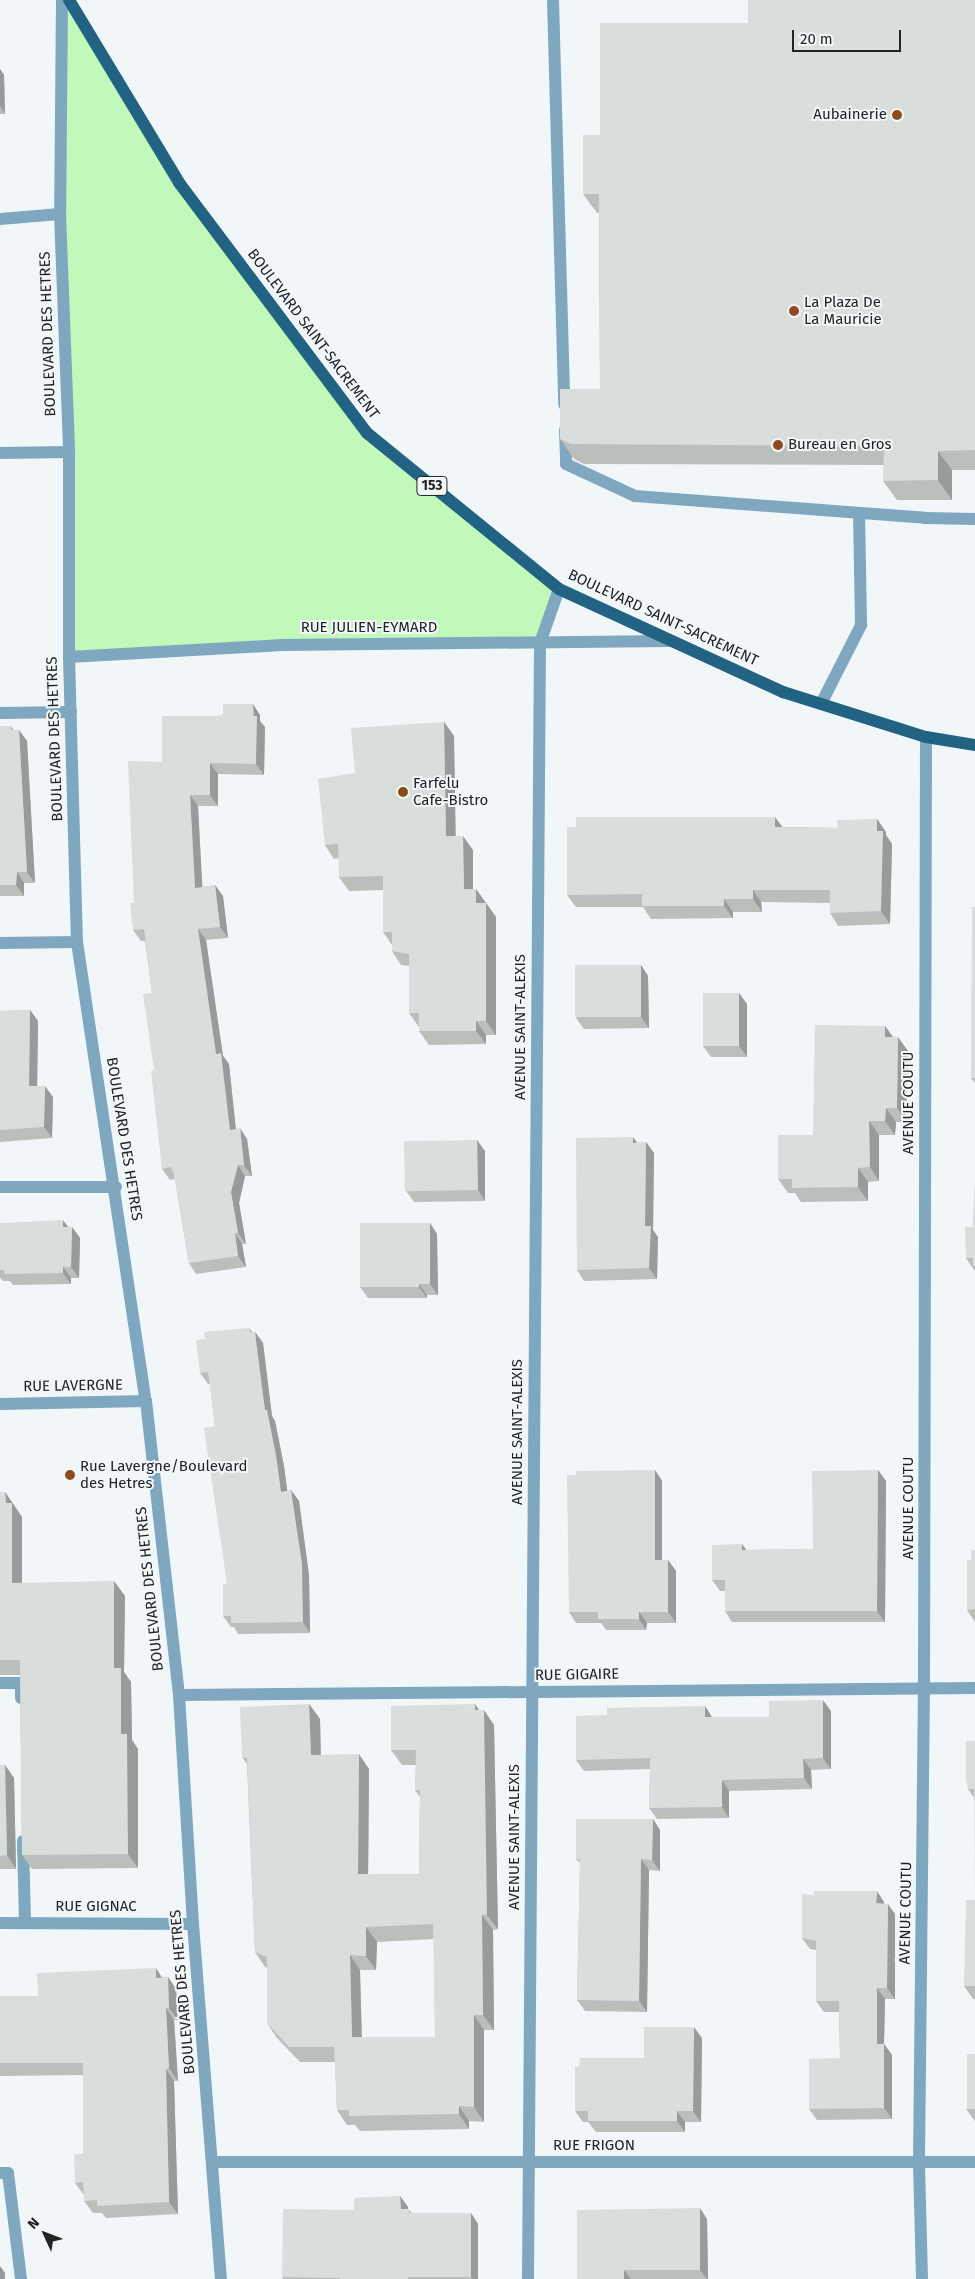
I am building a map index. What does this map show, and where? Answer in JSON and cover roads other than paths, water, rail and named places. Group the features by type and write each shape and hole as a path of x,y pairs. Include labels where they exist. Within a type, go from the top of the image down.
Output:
{"main road":[{"name":"BOULEVARD SAINT-SACREMENT","path":"69,0 180,184 368,433 559,589 783,692 926,737 975,745"}],"street":[{"name":"BOULEVARD DES HETRES","path":"62,0 60,214 69,452 69,657 77,942 116,1187 146,1401 179,1695 193,1924 214,2162 221,2279"},
{"path":"552,0 566,464 635,496 859,513 975,519"},
{"path":"0,219 60,214"},
{"path":"0,453 69,452"},
{"path":"820,704 861,625 859,513"},
{"name":"AVENUE SAINT-ALEXIS","path":"528,2279 540,643 559,589"},
{"name":"RUE JULIEN-EYMARD","path":"69,657 282,645 669,641"},
{"path":"0,712 71,712"},
{"name":"AVENUE COUTU","path":"922,2279 920,2162 924,1688 926,737"},
{"path":"0,943 77,942"},
{"path":"0,1187 116,1187"},
{"name":"RUE LAVERGNE","path":"0,1404 146,1401"},
{"path":"0,1682 20,1683 21,1712"},
{"name":"RUE GIGAIRE","path":"179,1695 975,1688"},
{"path":"23,1827 25,1923"},
{"name":"RUE GIGNAC","path":"0,1923 193,1924"},
{"name":"RUE FRIGON","path":"214,2162 975,2162"},
{"path":"0,2173 8,2173 21,2279"}],"place":[{"name":"Aubainerie","path":"897,115"},
{"name":"La Plaza De La Mauricie","path":"794,311"},
{"name":"Bureau en Gros","path":"778,445"},
{"name":"Farfelu Cafe-Bistro","path":"403,792"},
{"name":"Rue Lavergne/Boulevard des Hetres","path":"70,1475"}]}
